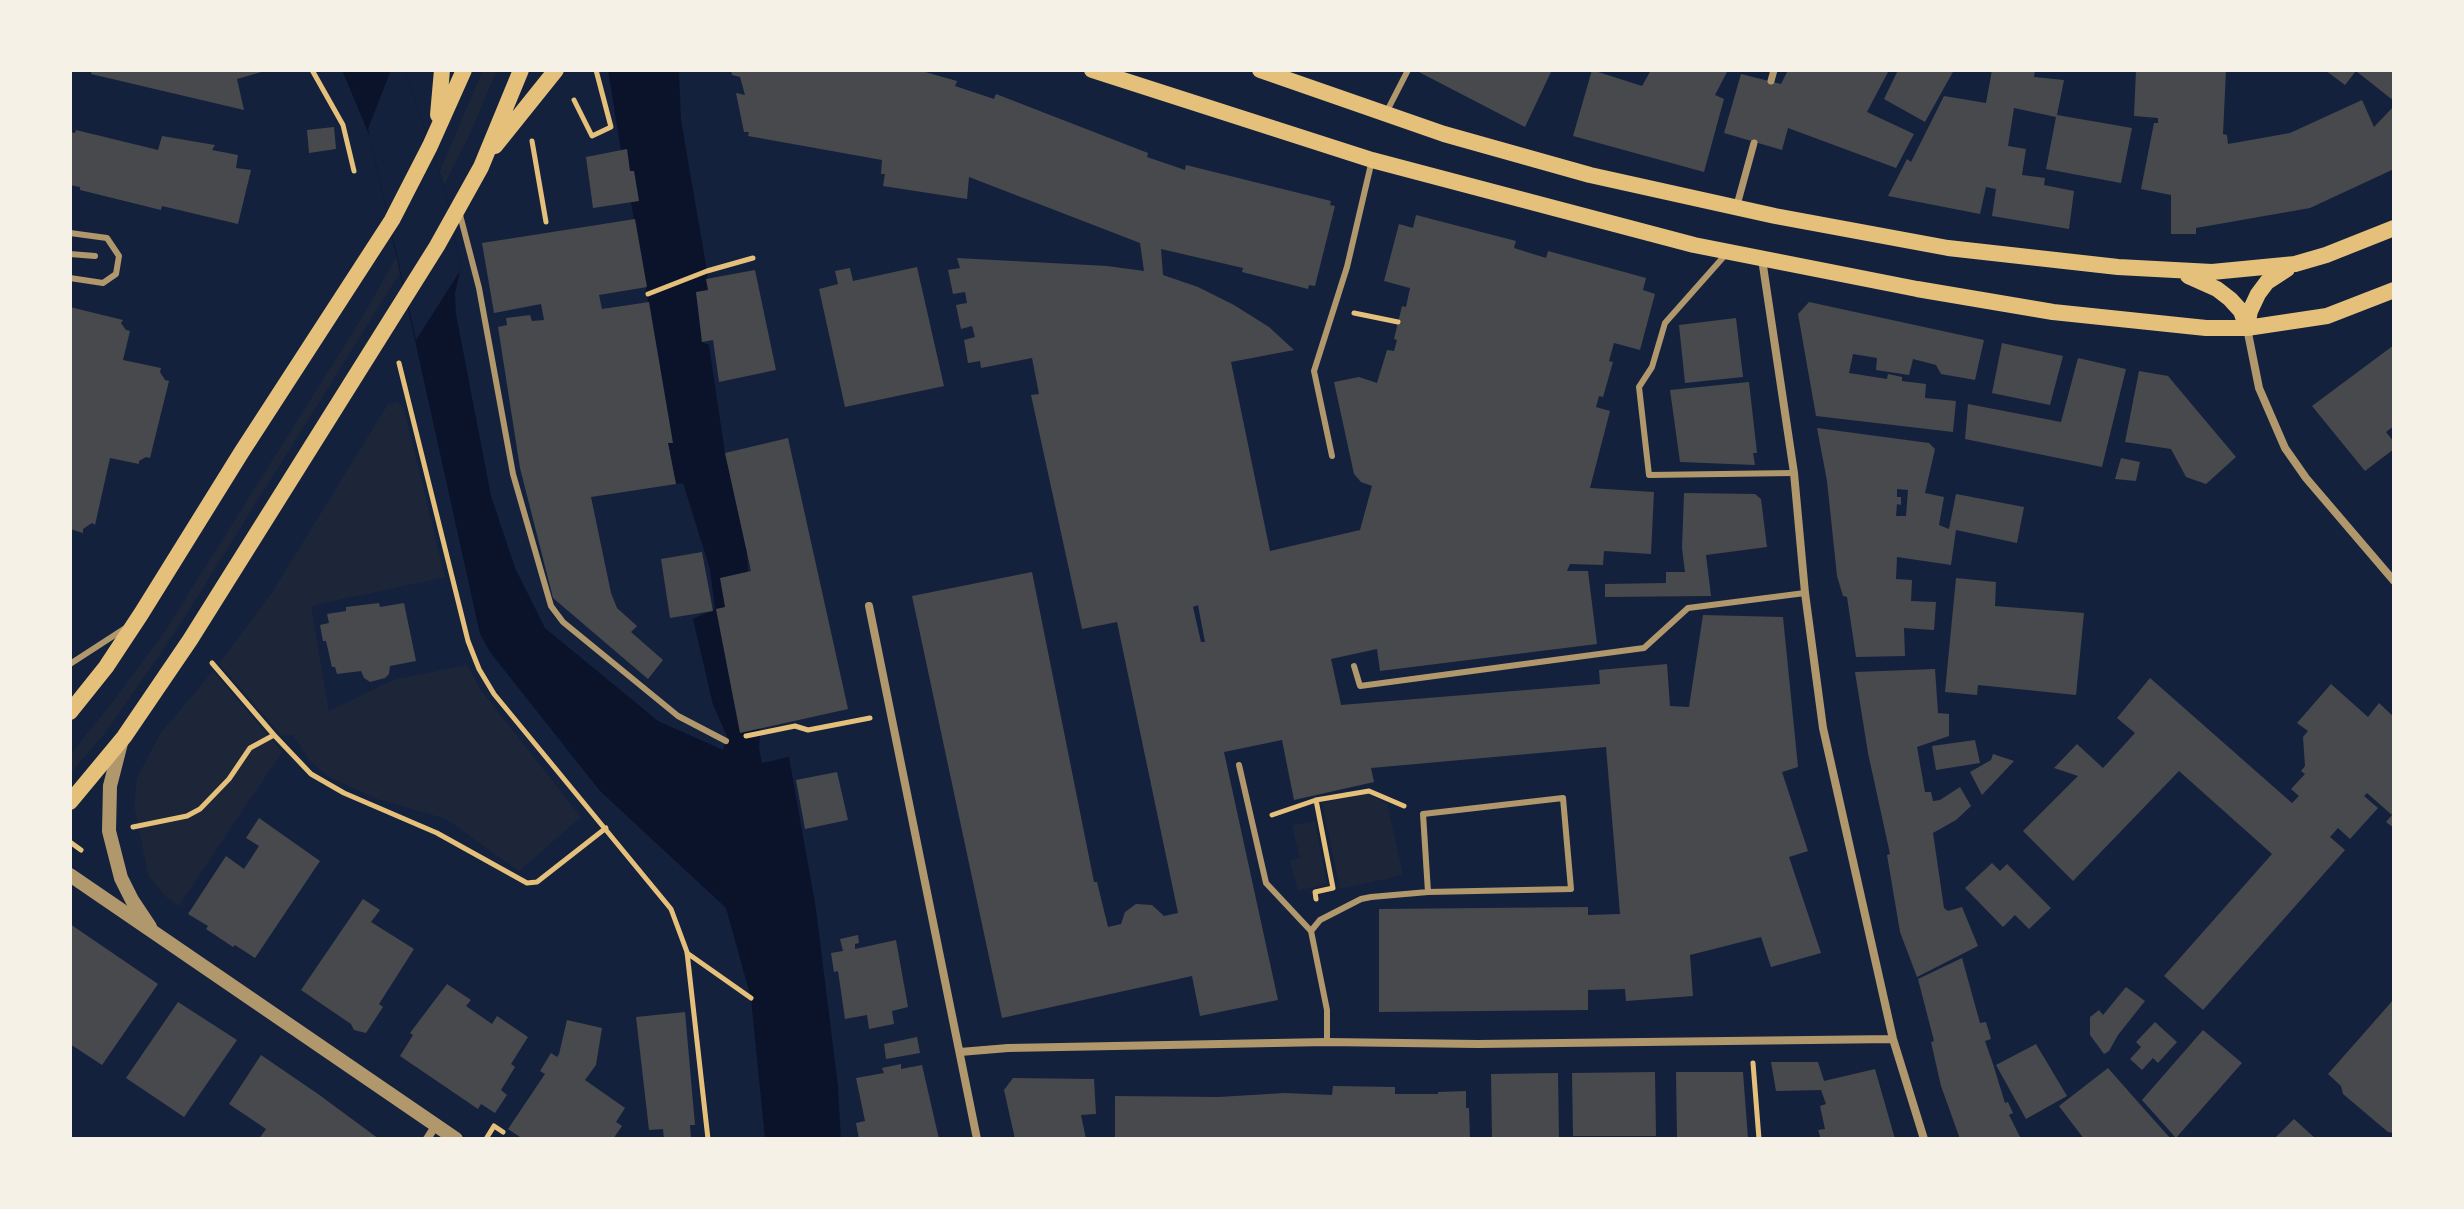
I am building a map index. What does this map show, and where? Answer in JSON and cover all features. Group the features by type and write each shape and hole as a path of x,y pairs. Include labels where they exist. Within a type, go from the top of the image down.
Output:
{"main road":[{"path":"432,141 440,109 442,70"},
{"path":"70,712 106,667 141,614 389,225 464,70"},
{"path":"70,802 124,737 190,640 456,215 481,167 521,70"},
{"path":"481,167 556,70"},
{"path":"1092,70 1372,160 1729,252 2053,312 2156,324 2247,328 2327,316 2394,290"},
{"path":"1260,70 1385,114 1533,160 1852,231 2020,257 2173,272 2212,272 2295,264"},
{"path":"2247,328 2250,311 2267,282 2277,273 2394,228"},
{"path":"2173,272 2217,289 2241,311 2247,328"}],"street":[{"path":"1771,81 1774,70"},
{"path":"1736,207 1754,143"},
{"path":"1762,259 1794,473 1805,593 1830,766 1893,1039 1924,1139"},
{"path":"2247,328 2259,388 2285,448 2306,478 2394,581"},
{"path":"869,606 977,1139"},
{"path":"124,737 110,786 109,831 121,878 158,937"},
{"path":"70,875 456,1139"},
{"path":"960,1052 1008,1048 1327,1042 1478,1044 1893,1039"},
{"path":"427,1139 436,1125"}],"lane":[{"path":"1385,114 1408,70"},
{"path":"1332,456 1314,371 1347,267 1372,160"},
{"path":"456,215 479,288 513,474 551,606 563,622 678,716 726,741"},
{"path":"70,233 107,238 119,256 116,274 103,283 70,278"},
{"path":"1729,252 1665,323 1652,367 1639,387 1649,475 1794,473"},
{"path":"70,254 95,256"},
{"path":"1354,666 1360,686 1644,648 1688,608 1805,593"},
{"path":"70,664 113,638 141,614"},
{"path":"1239,765 1266,883 1311,931 1327,1010 1327,1042"},
{"path":"1311,931 1320,920 1361,899 1428,892 1571,889 1563,798 1423,814 1428,892"}],"path":[{"path":"312,70 343,125 354,171"},
{"path":"574,100 592,136 611,127 596,70"},
{"path":"532,141 546,222"},
{"path":"648,294 707,271 753,258"},
{"path":"399,363 468,641 479,669 494,694 671,909 687,952 708,1139"},
{"path":"212,663 311,774 344,793 437,833 527,883 537,882 606,828"},
{"path":"761,733 795,726 808,730 860,720"},
{"path":"109,831 175,819 200,809 229,779 250,748 274,735"},
{"path":"1287,811 1316,800 1369,791 1423,814"},
{"path":"1316,800 1333,888 1315,892 1320,920"},
{"path":"687,952 751,998"},
{"path":"1752,1042 1759,1139"},
{"path":"486,1139 494,1126 503,1132"}],"shaded area":[{"path":"342,70 404,70 411,88 444,185 459,259 456,314 491,496 515,568 545,628 658,721 723,750 727,736 713,705 693,619 715,609 710,569 683,483 676,484 668,443 672,442 631,202 639,200 634,171 630,171 621,151 608,70 679,70 681,120 707,271 708,290 696,292 702,342 709,345 725,453 773,697 761,721 759,748 762,763 789,757 816,909 838,1086 841,1139 765,1139 751,998 726,908 600,791 490,652 480,634 370,137"},
{"path":"483,70 497,70 444,185 439,173"},
{"path":"397,256 401,271 174,634 105,733 70,774 70,755 167,628 363,316"},
{"path":"398,402 404,409 445,577 311,606 329,711 393,680 467,665 480,689 581,817 519,871 446,819 377,799 329,777 309,760 293,735 282,736 219,664 273,591 388,404"},
{"path":"213,671 282,752 179,906 165,896 148,875 134,804 137,778 160,734"},
{"path":"1368,794 1387,803 1403,875 1340,889 1322,803"},
{"path":"1315,821 1327,884 1298,891 1290,861 1300,858 1292,825"}],"pier":[{"path":"391,70 404,70 411,88 444,185 459,259 460,271 416,340 368,129"}],"building":[{"path":"92,70 265,71 237,79 244,110 91,74"},
{"path":"731,70 918,70 957,81 955,86 994,99 996,94 1185,170 1186,165 1331,201 1330,205 1335,206 1315,286 1309,285 1308,289 1242,272 1243,268 1161,249 1163,275 1198,287 1234,305 1269,327 1294,350 1231,362 1270,551 1360,530 1372,486 1361,482 1354,474 1334,382 1359,377 1377,383 1387,350 1394,351 1402,306 1406,307 1410,288 1384,281 1399,224 1413,228 1416,215 1516,241 1514,248 1546,258 1548,251 1646,278 1643,290 1655,294 1640,350 1614,343 1609,361 1613,362 1603,397 1599,396 1596,407 1610,411 1590,488 1654,492 1651,554 1604,551 1603,565 1570,564 1567,571 1588,571 1597,644 1380,671 1377,649 1331,659 1341,705 1600,684 1599,670 1667,664 1670,706 1689,707 1703,615 1783,617 1798,767 1782,772 1808,851 1789,857 1821,953 1771,967 1761,937 1690,955 1693,996 1626,1001 1625,989 1588,990 1588,1010 1379,1012 1379,909 1588,907 1588,915 1620,914 1606,747 1371,768 1374,782 1294,800 1282,740 1224,752 1278,1000 1200,1016 1192,976 1002,1018 912,596 1032,572 1094,882 1097,882 1108,927 1121,924 1125,912 1136,904 1152,905 1164,916 1178,913 1117,622 1082,629 1031,395 1039,394 1032,358 981,368 980,361 968,363 964,340 975,337 972,326 961,329 956,305 967,303 965,292 953,294 948,270 960,268 957,258 1107,266 1144,271 1140,243 969,177 967,199 883,186 885,174 881,174 882,160 748,136 749,132 744,132 736,93 745,95 740,77 732,75","holes":["1198,605 1205,642 1201,642 1193,607"]},
{"path":"1415,70 1552,70 1525,127"},
{"path":"1592,70 1642,86 1651,70 1728,70 1715,95 1724,99 1704,172 1573,136"},
{"path":"1788,70 1888,72 1867,112 1914,134 1896,168 1788,128 1782,150 1724,133 1741,74 1781,84"},
{"path":"1898,70 1954,70 1925,122 1884,99"},
{"path":"1992,70 2035,70 2034,77 2064,80 2057,115 2132,128 2121,183 2046,169 2056,117 2014,108 2008,146 2026,149 2022,175 2045,178 2044,185 2074,191 2069,229 1992,216 1996,189 1986,187 1980,214 1888,196 1907,159 1911,162 1944,96 1986,103"},
{"path":"2136,70 2226,70 2223,134 2227,135 2228,144 2290,133 2362,100 2374,127 2394,106 2394,169 2310,208 2196,228 2196,234 2171,234 2171,195 2141,189 2154,123 2158,123 2158,118 2134,116"},
{"path":"2325,70 2394,70 2394,101 2356,71 2345,85"},
{"path":"334,127 336,149 309,153 307,130"},
{"path":"76,130 158,150 162,136 215,145 212,150 238,155 236,168 251,170 238,224 162,206 161,210 70,185 70,132 75,133"},
{"path":"627,149 639,201 593,208 586,157"},
{"path":"635,219 647,287 599,295 602,309 649,302 673,443 668,443 676,484 591,497 611,593 617,608 637,626 631,632 663,660 648,679 553,598 520,468 498,327 507,325 506,318 530,315 532,321 544,320 541,304 494,313 482,243"},
{"path":"917,267 944,386 845,407 819,289 838,284 835,271 850,268 853,281"},
{"path":"755,270 776,370 719,382 713,340 702,342 696,292 708,290 706,279"},
{"path":"1809,302 1984,340 1975,380 1941,374 1936,365 1913,359 1909,375 1876,370 1877,358 1853,354 1849,373 1887,379 1888,374 1902,377 1902,381 1926,384 1925,398 1956,401 1953,432 1816,416 1798,314"},
{"path":"70,307 123,320 121,323 130,331 123,360 161,368 160,372 169,381 150,458 146,457 139,464 110,458 95,525 92,523 83,529 83,533 70,529"},
{"path":"1736,318 1743,377 1685,383 1679,325"},
{"path":"2002,343 2063,356 2050,405 1992,393"},
{"path":"2394,345 2394,426 2386,432 2394,442 2394,449 2365,471 2312,406"},
{"path":"2078,358 2126,369 2102,467 1965,439 1968,404 2061,422"},
{"path":"2139,371 2168,376 2236,457 2206,484 2186,477 2171,449 2125,442"},
{"path":"1749,382 1757,453 1753,453 1755,465 1680,462 1670,390"},
{"path":"1817,428 1929,443 1935,449 1925,493 1944,497 1939,525 1949,529 1956,494 2024,507 2017,543 1956,530 1951,565 1897,557 1896,579 1912,580 1911,601 1936,602 1934,630 1904,628 1905,656 1856,657 1847,597 1843,596 1837,576 1827,481","holes":["1897,489 1908,490 1906,516 1896,516 1897,504 1901,505"]},
{"path":"788,438 848,709 740,733 716,609 725,607 720,578 751,571 725,453"},
{"path":"2121,458 2140,462 2136,481 2115,479"},
{"path":"1684,493 1755,494 1761,499 1767,547 1706,555 1711,596 1605,597 1605,584 1666,583 1666,572 1685,572 1682,548"},
{"path":"702,552 713,611 670,618 661,559"},
{"path":"1956,578 1996,582 1995,606 2084,613 2076,695 1978,685 1977,695 1945,692"},
{"path":"379,603 380,607 404,603 416,661 390,666 385,678 370,682 361,671 337,674 335,667 332,667 320,625 329,623 327,614 346,611 346,607"},
{"path":"1935,669 1938,713 1949,714 1949,736 1917,747 1925,792 1931,792 1933,801 1960,787 1971,806 1956,820 1933,833 1944,908 1948,911 1962,907 1978,946 1917,977 1900,932 1887,855 1890,854 1868,753 1855,672"},
{"path":"2150,678 2292,803 2299,796 2291,789 2305,774 2301,771 2305,766 2303,737 2308,731 2297,723 2331,684 2368,717 2379,703 2394,717 2394,828 2386,822 2392,815 2367,793 2364,796 2378,808 2350,839 2338,828 2330,837 2345,850 2203,1010 2164,976 2272,854 2179,771 2073,881 2023,831 2078,776 2054,768 2077,744 2103,768 2135,733 2117,718"},
{"path":"1975,740 1980,763 1936,770 1932,746"},
{"path":"1993,754 2014,761 1982,795 1970,772 1991,760"},
{"path":"837,772 848,820 805,829 796,780"},
{"path":"259,818 320,861 255,958 235,945 233,947 188,914 226,856 244,869 259,846 246,838"},
{"path":"1992,863 2000,871 2007,864 2051,908 2029,929 2015,915 2003,927 1965,888"},
{"path":"363,899 380,910 371,922 414,949 379,1004 383,1007 366,1033 354,1030 351,1024 301,990"},
{"path":"70,924 158,984 102,1065 70,1044"},
{"path":"858,935 859,943 855,944 855,949 896,940 908,1007 892,1011 894,1024 869,1029 867,1015 845,1019 838,971 834,972 831,953 843,951 840,939"},
{"path":"1962,958 1980,1023 1986,1022 1991,1039 1985,1041 2005,1103 2008,1102 2013,1113 2009,1115 2021,1139 1960,1139 1941,1086 1931,1042 1934,1041 1918,979"},
{"path":"447,984 471,1000 466,1006 492,1024 497,1016 528,1037 511,1064 515,1067 501,1090 507,1095 495,1113 481,1104 478,1109 400,1056 413,1035 410,1033"},
{"path":"2126,987 2145,1001 2104,1054 2090,1035 2090,1017 2099,1010 2103,1015"},
{"path":"2394,999 2394,1133 2388,1132 2343,1094 2341,1086 2328,1074"},
{"path":"178,1002 237,1040 184,1117 126,1078"},
{"path":"685,1012 695,1125 690,1125 691,1139 664,1139 663,1129 649,1130 636,1017"},
{"path":"567,1020 602,1028 596,1065 585,1080 625,1108 616,1122 622,1126 613,1139 523,1139 508,1129 545,1074 540,1071 551,1053 557,1057 559,1054"},
{"path":"2155,1022 2177,1042 2158,1063 2153,1058 2142,1070 2130,1059 2141,1047 2136,1042"},
{"path":"2203,1030 2242,1063 2176,1138 2142,1100"},
{"path":"917,1037 920,1053 886,1059 884,1044"},
{"path":"2036,1044 2067,1096 2026,1119 1996,1065"},
{"path":"261,1055 379,1139 259,1139 266,1129 229,1104"},
{"path":"1771,1062 1818,1062 1824,1081 1875,1069 1895,1139 1821,1139 1818,1130 1825,1129 1820,1106 1826,1104 1821,1090 1776,1091"},
{"path":"901,1064 901,1069 922,1065 939,1139 859,1139 856,1123 865,1121 856,1078 884,1073 882,1068"},
{"path":"2108,1068 2171,1139 2084,1139 2059,1106"},
{"path":"1655,1072 1656,1136 1573,1136 1572,1073"},
{"path":"1676,1072 1743,1072 1748,1139 1677,1139"},
{"path":"1558,1073 1559,1139 1492,1139 1491,1074"},
{"path":"1013,1078 1094,1079 1096,1114 1081,1115 1086,1139 1015,1139 1004,1090"},
{"path":"1333,1086 1395,1087 1395,1094 1466,1091 1470,1139 1115,1139 1115,1096 1332,1095"},
{"path":"2294,1119 2316,1139 2274,1139"}]}
